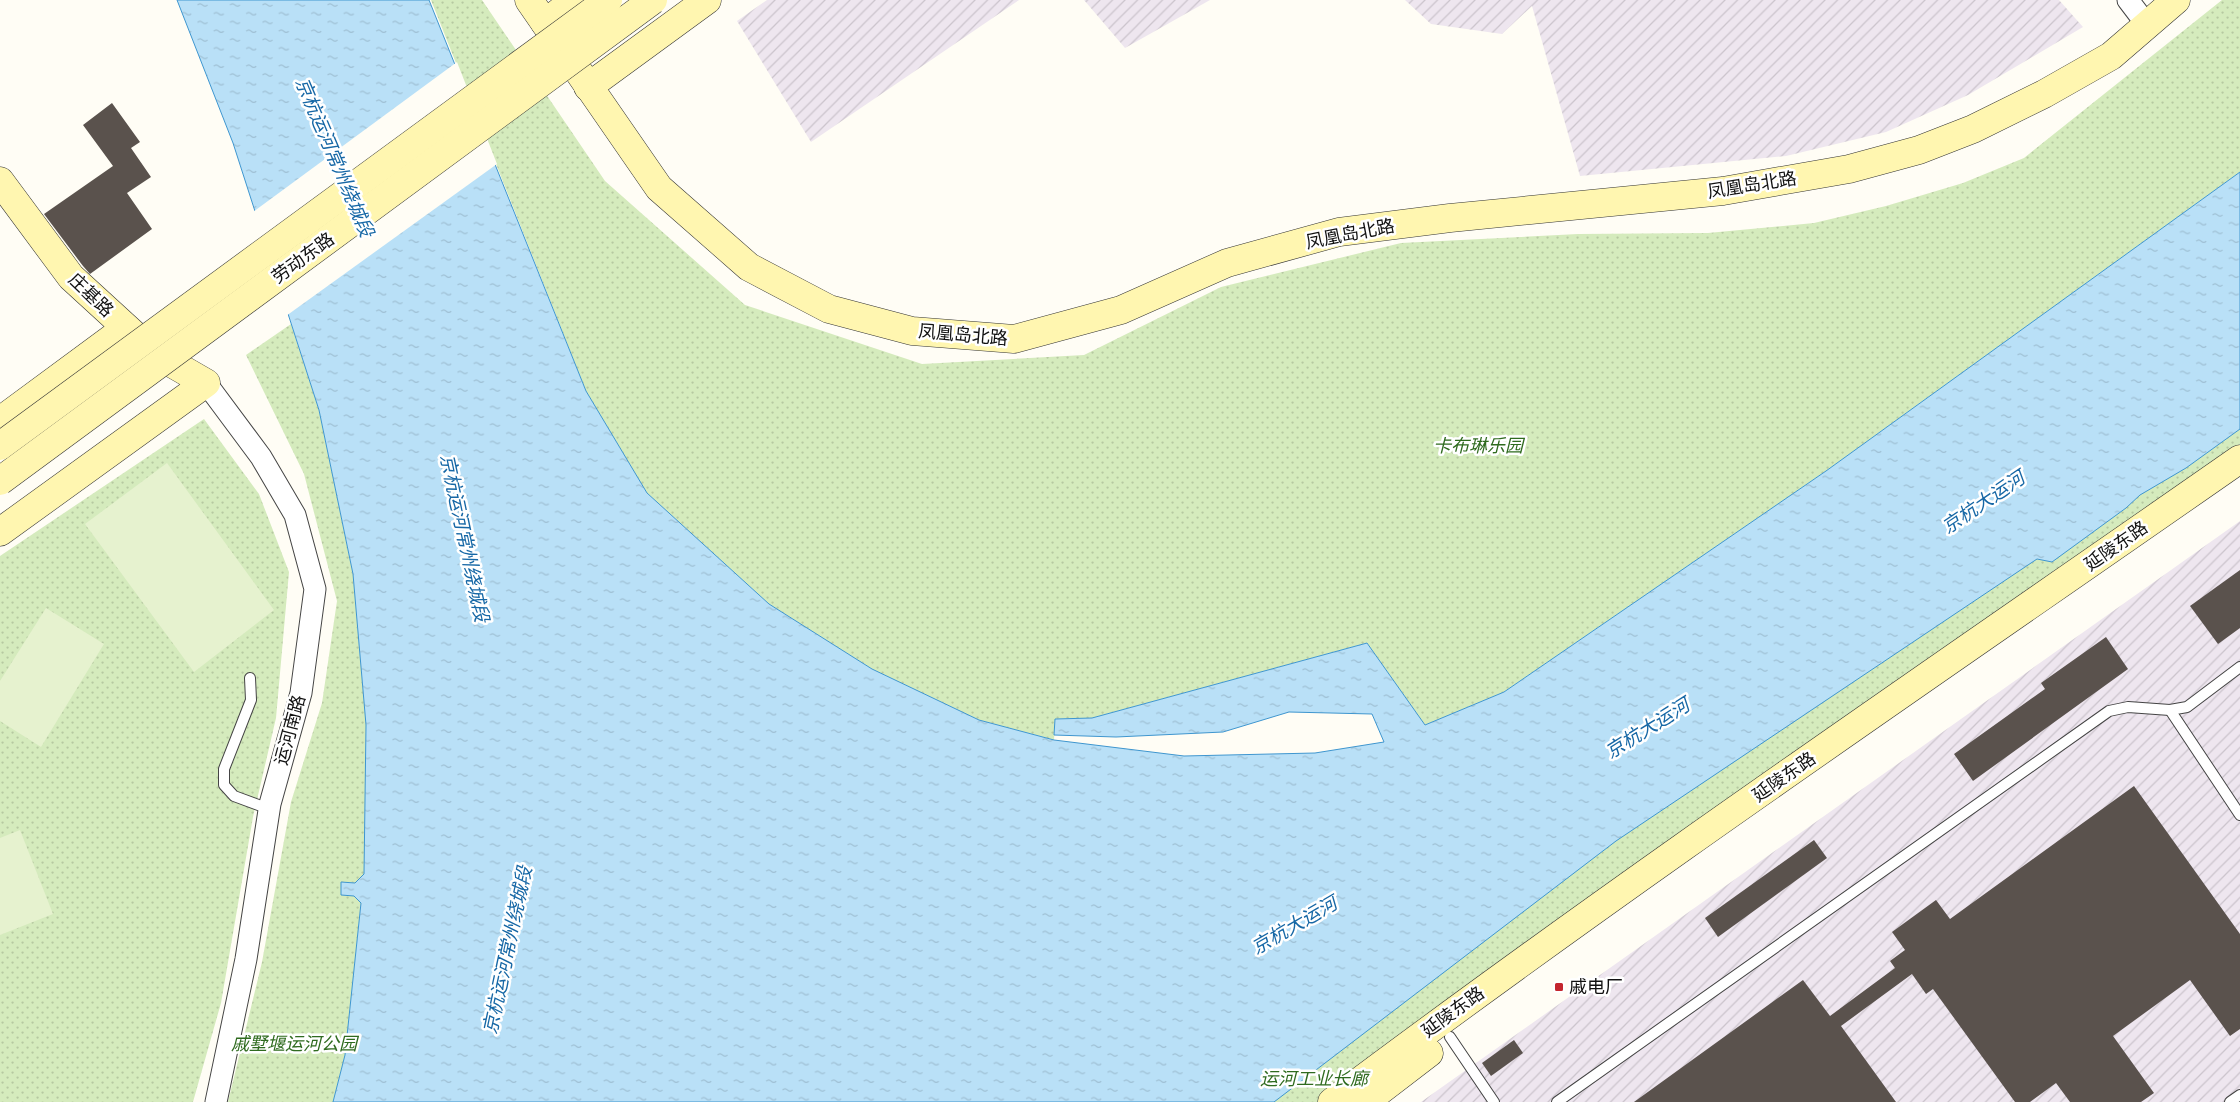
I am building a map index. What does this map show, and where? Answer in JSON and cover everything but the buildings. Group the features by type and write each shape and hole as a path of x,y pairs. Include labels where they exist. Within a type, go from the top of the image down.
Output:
{"main road":[{"name":"凤凰岛北路","path":"529,0 659,188 749,267 829,310 912,331 1014,339 1121,310 1227,263 1338,232 1450,218 1724,191 1849,169 1919,150 1973,129 2044,94 2111,56 2176,0"},
{"path":"545,23 575,0"},
{"name":"劳动东路","path":"0,446 608,0"},
{"name":"劳动东路","path":"0,481 653,0"},
{"path":"588,87 707,0"},
{"name":"庄基路","path":"0,181 71,277 154,353 206,384"},
{"path":"0,421 126,328"},
{"path":"0,532 206,384"},
{"name":"延陵东路","path":"1332,1102 1440,1021 1624,889 2240,459"},
{"name":"延陵东路","path":"1365,1102 1450,1037 1630,906 2240,483"}],"street":[{"path":"2128,0 2147,25"},
{"name":"运河南路","path":"206,384 262,457 295,515 315,589 301,693 269,809 246,959 216,1102"}],"lane":[{"path":"1557,1102 2109,711 2128,707 2170,710 2186,707 2240,668"},
{"path":"250,678 251,700 224,768 224,785 234,796 269,809"},
{"path":"2170,710 2240,815"},
{"path":"1450,1037 1494,1102"},
{"path":"2230,1102 2240,1095"}],"shaded area":[{"path":"767,0 1019,0 811,142 737,21"},
{"path":"1084,0 1210,0 1125,48"},
{"path":"1405,0 2059,0 2083,27 1968,95 1886,132 1786,156 1580,176 1532,6 1502,34 1431,24"},
{"path":"2240,521 2240,1102 1421,1102 2171,570"}],"green space":[{"name":"卡布琳乐园","path":"431,0 482,0 605,181 745,305 922,364 1084,355 1221,287 1401,243 1578,234 1708,233 1814,223 1886,206 1963,183 2024,158 2222,0 2240,0 2240,172 1826,471 1504,692 1425,725 1367,643 1092,718 1055,719 1054,740 979,720 872,669 769,604 647,493 586,391"},
{"name":"戚墅堰运河公园","path":"291,324 319,410 353,574 366,725 364,875 355,883 342,882 361,903 345,1055 333,1102 228,1102 262,962 291,802 322,703 337,601 304,474 246,355"},
{"name":"运河工业长廊","path":"2240,409 2240,444 1626,873 1320,1102 1246,1102 1602,847"},
{"path":"204,419 259,494 289,572 276,718 253,817 221,1003 193,1102 0,1102 0,556"},
{"path":"167,463 274,610 194,672 85,524"},
{"path":"46,608 104,644 41,747 0,721 0,681"},
{"path":"20,830 53,914 0,935 0,838"}],"water":[{"path":"177,0 429,0 586,391 647,493 769,604 872,669 979,720 1054,740 1184,756 1315,753 1384,742 1372,714 1289,712 1223,732 1116,737 1054,735 1055,719 1092,718 1367,643 1425,725 1504,692 1826,471 2240,172 2240,429 2186,468 2140,495 2126,508 2052,562 2037,559 1616,841 1274,1102 333,1102 345,1055 361,903 354,896 341,895 341,882 355,883 364,874 366,725 353,574 319,410 233,143"}],"pier":[{"path":"457,62 497,164 286,316 253,212"}],"place":[{"name":"戚电厂","path":"1559,987"}],"water label":[{"name":"京杭运河常州绕城段","path":"335,157"},
{"name":"京杭大运河","path":"1983,502"},
{"name":"京杭运河常州绕城段","path":"465,538"},
{"name":"京杭大运河","path":"1647,728"},
{"name":"京杭大运河","path":"1294,925"},
{"name":"京杭运河常州绕城段","path":"507,950"}]}
